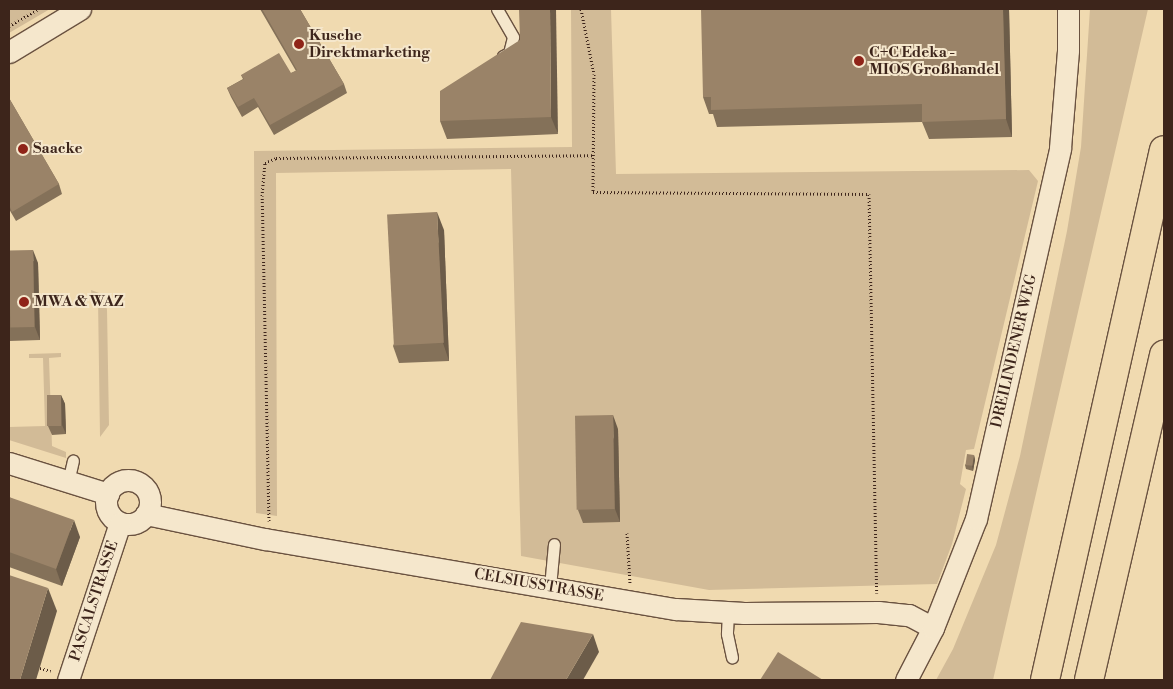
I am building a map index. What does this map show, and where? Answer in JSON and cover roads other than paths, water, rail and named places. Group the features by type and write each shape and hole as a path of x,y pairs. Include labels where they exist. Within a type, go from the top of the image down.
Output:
{"highway":[{"path":"1045,680 1164,150"},
{"path":"1089,680 1164,354"}],"street":[{"path":"9,52 80,9"},
{"name":"DREILINDENER WEG","path":"906,680 933,628 976,519 1060,148 1068,50 1068,9"},
{"path":"9,463 108,494"},
{"path":"124,480 138,483 150,500 146,514 134,523 120,523 107,508 108,494 124,480"},
{"name":"CELSIUSSTRASSE","path":"146,514 266,539 629,601 728,613 878,612 910,615 933,628"},
{"name":"PASCALSTRASSE","path":"68,680 120,523"}],"lane":[{"path":"493,61 509,53 513,37 497,9"},
{"path":"68,482 73,461"},
{"path":"550,587 554,544"},
{"path":"728,613 727,634 732,657"}],"place":[{"name":"Kusche Direktmarketing","path":"299,44"},
{"name":"C+C Edeka - MIOS Großhandel","path":"859,61"},
{"name":"Saacke","path":"23,149"},
{"name":"MWA & WAZ","path":"24,302"}]}
